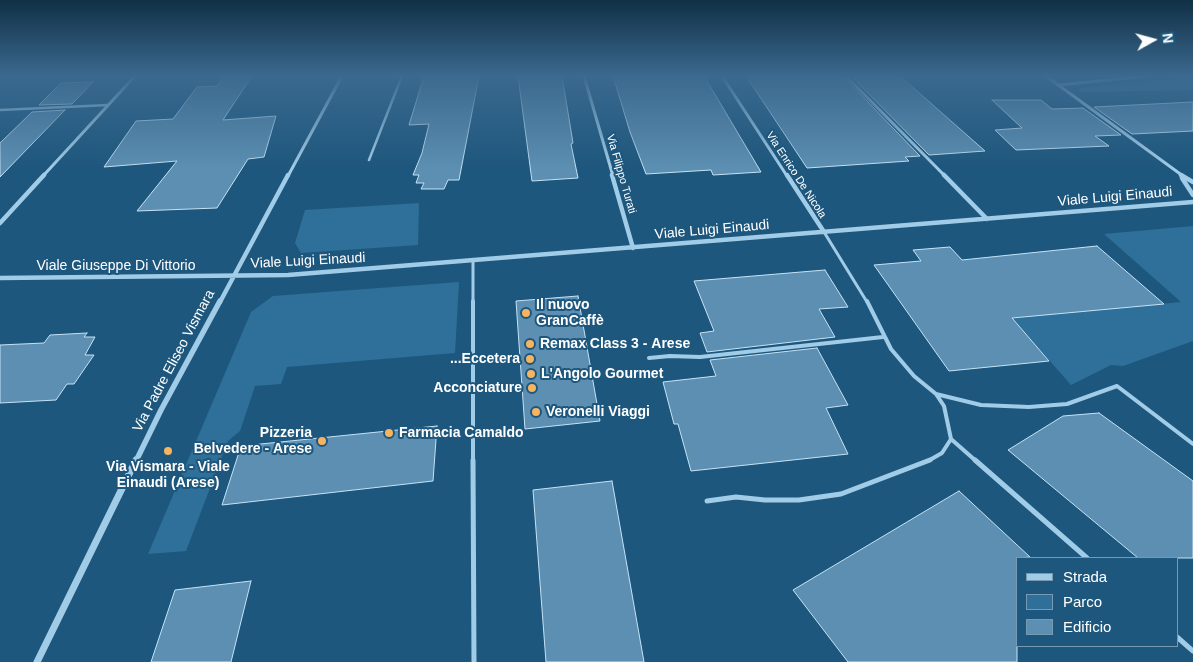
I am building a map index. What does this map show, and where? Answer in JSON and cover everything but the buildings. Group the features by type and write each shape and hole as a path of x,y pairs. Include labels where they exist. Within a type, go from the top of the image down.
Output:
{"street":[{"path":"0,222 106,107"},
{"name":"Via Padre Eliseo Vismara","path":"37,662 161,410 325,107"},
{"name":"Via Filippo Turati","path":"593,107 633,248"},
{"name":"Via Enrico De Nicola","path":"742,107 824,232"},
{"path":"876,107 987,219"},
{"path":"1088,107 1176,172 1193,182"},
{"path":"1176,172 1193,195"},
{"name":"Viale Luigi Einaudi","path":"232,277 473,262 1193,202"},
{"name":"Viale Giuseppe Di Vittorio","path":"0,278 232,277"}],"lane":[{"path":"0,110 67,107"},
{"path":"370,160 390,107"},
{"path":"824,232 864,295 884,337 901,363 936,394 944,406 951,438 1086,557"},
{"path":"473,262 474,662"},
{"path":"649,358 670,356 700,358 884,337"},
{"path":"936,394 981,405 1029,407 1067,404 1096,396 1117,386 1193,444"},
{"path":"707,501 736,497 765,500 800,500 841,494 926,462 942,452 951,438"},
{"path":"1178,638 1193,651"}],"green space":[{"path":"419,203 418,245 301,253 295,243 305,210"},
{"path":"1193,226 1193,341 1123,366 1111,365 1071,385 1012,318 1181,302 1104,234"},
{"path":"459,282 455,353 287,367 281,384 255,386 240,431 228,441 186,551 148,554 251,312 273,296"}],"place":[{"name":"Il nuovo GranCaffè","path":"526,313"},
{"name":"Remax Class 3 - Arese","path":"530,344"},
{"name":"...Eccetera","path":"530,359"},
{"name":"L'Angolo Gourmet","path":"531,374"},
{"name":"Acconciature","path":"532,388"},
{"name":"Veronelli Viaggi","path":"536,412"},
{"name":"Farmacia Camaldo","path":"389,433"},
{"name":"Pizzeria Belvedere - Arese","path":"322,441"},
{"name":"Via Vismara - Viale Einaudi (Arese)","path":"168,451"}]}
